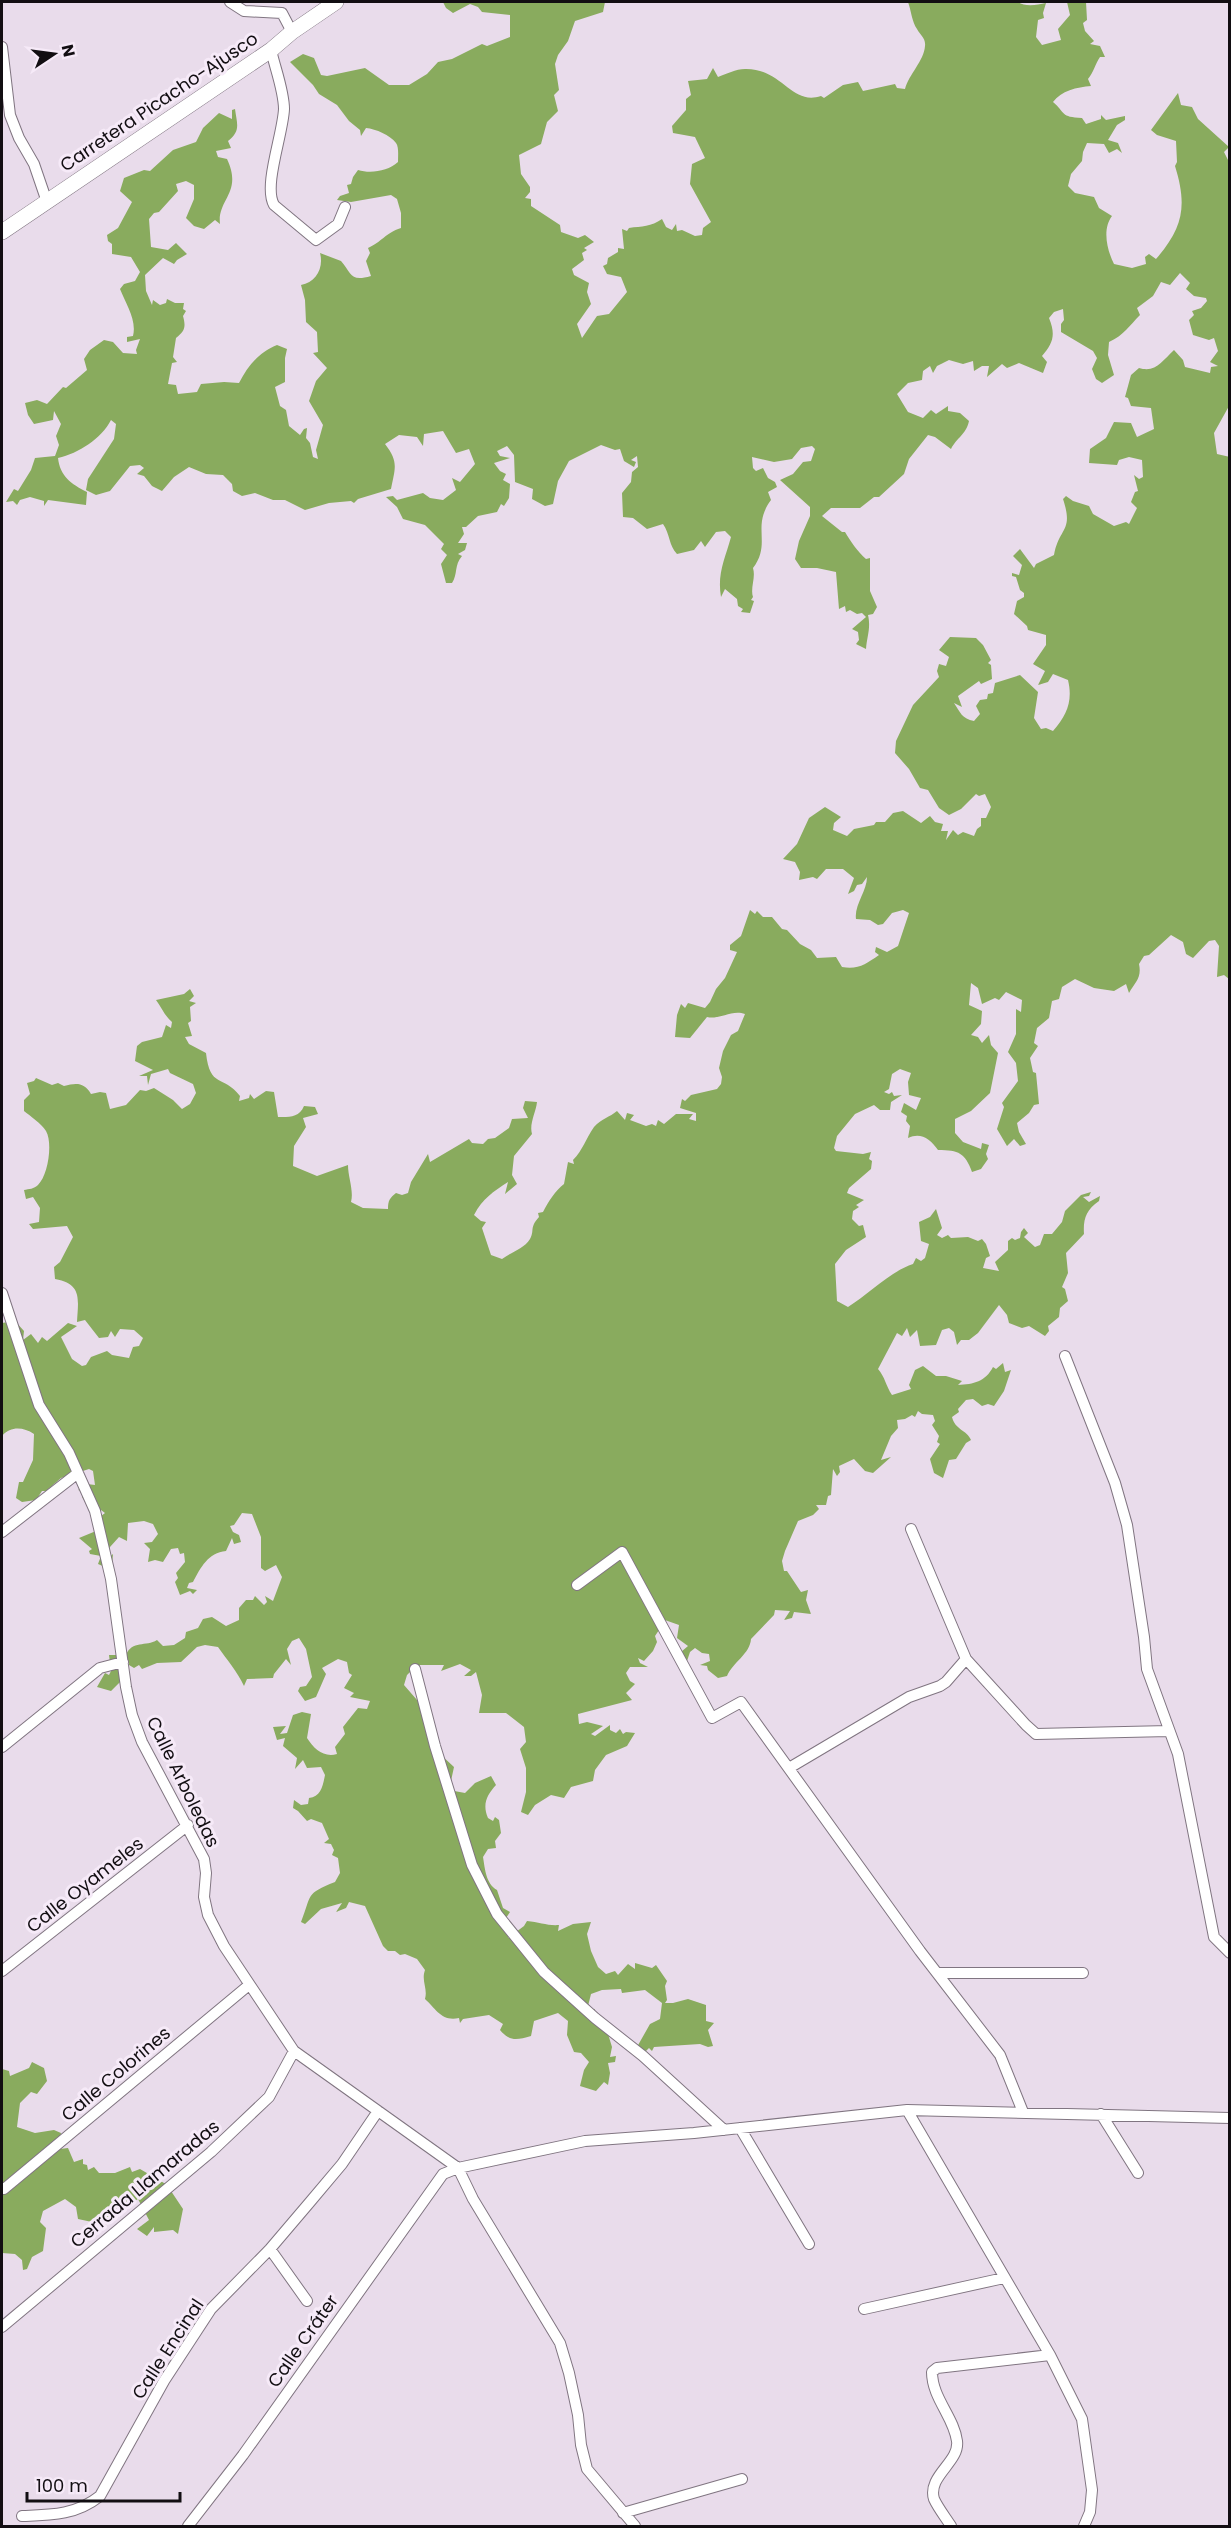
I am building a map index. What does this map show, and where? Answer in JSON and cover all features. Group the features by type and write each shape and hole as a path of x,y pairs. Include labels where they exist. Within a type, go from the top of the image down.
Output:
{"main road":[{"name":"Carretera Picacho-Ajusco","path":"2,232 272,50 292,32 336,2"}],"street":[{"path":"230,2 244,11 282,12 292,32"},
{"path":"2,47 10,115 18,138 34,164 47,202"},
{"path":"272,50 284,108 277,155 269,187 269,198 274,205 316,240 338,224 345,207"},
{"name":"Calle Arboledas","path":"3,1299 39,1405 78,1473 95,1510 111,1579 132,1715 142,1742 204,1859 206,1873 204,1897 208,1916 224,1946 294,2051 458,2168"},
{"path":"1065,1356 1115,1483 1127,1525 1147,1669 1178,1754 1214,1937 1230,1953"},
{"path":"2,1532 78,1473"},
{"path":"911,1529 966,1659 1036,1734 1169,1731"},
{"path":"577,1585 622,1552 712,1718 741,1702 937,1973 1000,2055 1023,2112"},
{"path":"789,1768 909,1697 940,1686 966,1659"},
{"path":"2,1747 100,1668 123,1662"},
{"path":"415,1669 435,1746 472,1865 497,1914 544,1972 595,2018 643,2056 724,2130"},
{"name":"Calle Oyameles","path":"2,1971 188,1826"},
{"path":"937,1973 1083,1973"},
{"name":"Calle Colorines","path":"3,2189 249,1985"},
{"name":"Cerrada Llamaradas","path":"2,2327 211,2152 269,2097 294,2051"},
{"path":"907,2110 1050,2355 1082,2419 1092,2490 1090,2512 1084,2526"},
{"path":"635,2526 587,2469 569,2373 560,2343 478,2209 458,2168 585,2141 724,2130 907,2110 1230,2118"},
{"name":"Calle Encinal","path":"22,2516 66,2514 86,2507 100,2496 164,2381 211,2308 270,2249 342,2164 378,2111"},
{"path":"1101,2114 1138,2173"},
{"path":"740,2128 809,2244"},
{"name":"Calle Cráter","path":"188,2526 243,2455 443,2174 458,2168"},
{"path":"270,2249 307,2301"},
{"path":"864,2309 1004,2278"},
{"path":"951,2526 934,2498 934,2485 958,2449 957,2438 932,2384 932,2372 936,2368 1050,2355"},
{"path":"623,2513 742,2479"}],"green space":[{"path":"443,2 605,2 603,12 575,21 568,41 558,55 555,64 559,90 554,95 558,111 547,122 541,144 519,155 521,174 530,187 530,192 525,198 531,199 531,206 560,225 561,232 578,238 585,235 594,242 584,248 587,250 582,253 584,260 572,269 574,275 589,283 587,292 591,304 577,324 582,338 597,316 609,314 627,292 621,277 607,274 603,266 607,264 608,258 618,252 618,248 624,249 622,229 627,231 629,228 650,225 662,219 666,227 672,230 676,224 677,231 682,230 695,236 702,235 703,228 711,222 690,184 692,164 705,158 695,137 673,133 672,126 686,110 686,99 691,95 688,81 707,79 713,68 718,77 745,69 768,74 794,92 811,98 821,96 824,98 843,85 858,82 863,91 895,84 897,88 905,89 922,57 925,46 924,39 914,23 908,2 1018,2 1024,5 1046,3 1044,18 1038,20 1036,37 1042,45 1061,40 1058,29 1070,15 1067,2 1086,2 1087,20 1083,23 1085,31 1094,41 1090,44 1100,46 1105,57 1100,57 1088,79 1091,86 1070,90 1053,102 1064,114 1082,118 1086,124 1101,119 1101,115 1106,120 1125,116 1125,120 1117,125 1108,140 1118,143 1122,153 1117,149 1109,153 1104,144 1087,143 1082,161 1071,174 1068,186 1075,193 1094,197 1099,208 1112,216 1106,233 1109,252 1114,264 1132,268 1146,264 1145,257 1149,254 1156,259 1177,226 1182,204 1175,166 1177,162 1176,141 1157,135 1151,130 1178,93 1181,105 1192,107 1198,119 1229,147 1224,152 1230,164 1229,406 1214,433 1217,454 1230,457 1229,979 1224,975 1217,977 1219,946 1215,940 1209,941 1193,958 1186,954 1183,942 1171,935 1149,955 1144,956 1139,964 1139,976 1129,993 1126,984 1114,991 1094,988 1075,979 1062,987 1059,999 1052,1001 1049,1018 1037,1028 1034,1043 1038,1046 1030,1058 1033,1072 1036,1073 1039,1104 1034,1105 1029,1113 1017,1123 1026,1144 1020,1146 1014,1139 1007,1146 997,1129 1004,1107 1002,1103 1018,1081 1016,1063 1008,1052 1016,1034 1016,1009 1021,1012 1022,1000 1006,992 999,1000 995,998 982,1004 978,988 971,983 969,1005 982,1011 981,1024 971,1035 978,1037 982,1043 989,1035 991,1045 998,1053 990,1093 971,1111 955,1119 955,1133 963,1142 981,1149 982,1143 989,1145 986,1154 988,1159 981,1169 972,1172 967,1161 960,1154 938,1150 921,1136 908,1138 910,1126 906,1121 907,1116 901,1112 904,1103 916,1110 921,1098 909,1095 908,1082 911,1073 900,1069 892,1074 889,1089 884,1092 889,1094 892,1092 894,1096 902,1095 891,1102 890,1110 880,1110 874,1105 855,1114 837,1136 834,1148 836,1151 863,1154 871,1152 869,1159 872,1161 871,1169 849,1188 847,1193 864,1200 856,1205 859,1207 853,1211 852,1219 859,1226 863,1225 866,1237 846,1250 835,1264 837,1301 848,1307 888,1277 913,1264 916,1258 921,1261 925,1258 929,1244 921,1241 919,1222 930,1217 936,1209 942,1228 937,1235 942,1238 948,1235 951,1238 968,1237 978,1241 982,1239 990,1256 986,1258 983,1268 999,1271 995,1262 1008,1250 1008,1241 1012,1238 1015,1240 1020,1238 1024,1228 1028,1233 1024,1237 1035,1247 1040,1245 1044,1234 1052,1234 1062,1222 1065,1211 1081,1195 1091,1192 1089,1196 1083,1197 1089,1202 1100,1196 1099,1201 1086,1215 1084,1234 1066,1253 1068,1273 1062,1287 1065,1289 1068,1301 1060,1308 1059,1317 1048,1326 1049,1331 1045,1336 1029,1326 1022,1328 1009,1323 1007,1315 999,1305 978,1333 969,1340 961,1340 957,1345 954,1332 949,1328 942,1330 936,1345 920,1346 917,1330 910,1337 907,1328 902,1336 897,1333 878,1369 892,1395 911,1389 909,1385 915,1370 923,1366 936,1376 946,1376 962,1381 958,1385 978,1381 986,1376 993,1367 996,1369 1003,1363 1005,1372 1011,1370 1004,1391 994,1406 988,1404 982,1406 973,1399 966,1400 958,1409 959,1412 952,1417 956,1425 971,1440 966,1443 956,1459 949,1460 943,1478 934,1473 930,1459 940,1444 937,1442 939,1436 932,1425 935,1421 933,1415 922,1414 918,1411 915,1417 912,1415 897,1420 898,1428 891,1436 881,1460 891,1457 873,1473 865,1471 854,1459 839,1466 840,1472 837,1476 833,1469 831,1495 828,1496 826,1505 816,1505 819,1509 813,1515 798,1521 782,1561 784,1571 787,1571 801,1592 808,1590 806,1600 811,1614 794,1612 792,1618 784,1620 790,1611 775,1610 774,1615 751,1639 745,1654 727,1676 718,1678 708,1670 707,1666 700,1665 710,1661 709,1654 702,1653 695,1648 690,1652 687,1661 681,1652 688,1646 677,1638 679,1625 662,1619 661,1627 655,1636 657,1642 653,1651 644,1661 638,1658 640,1663 648,1667 630,1667 626,1673 630,1681 635,1684 626,1693 632,1700 578,1714 579,1724 587,1722 603,1726 591,1734 595,1736 610,1725 610,1730 616,1733 620,1729 623,1734 635,1733 627,1746 606,1755 595,1770 593,1781 571,1787 564,1798 551,1795 535,1805 528,1815 521,1812 526,1792 526,1768 520,1749 526,1742 524,1727 506,1713 479,1713 482,1695 476,1672 471,1676 464,1676 471,1670 460,1664 441,1671 444,1665 417,1665 407,1675 404,1685 417,1700 420,1699 437,1732 434,1736 440,1754 454,1767 449,1790 465,1793 475,1783 491,1776 496,1785 488,1796 485,1808 488,1818 493,1821 495,1817 499,1820 501,1833 495,1841 496,1848 488,1849 483,1857 488,1880 497,1890 503,1908 510,1912 504,1921 512,1925 508,1938 527,1921 559,1925 558,1931 573,1924 591,1922 587,1934 591,1951 598,1967 606,1974 615,1971 618,1975 628,1964 635,1969 635,1963 652,1968 656,1965 667,1981 665,2003 688,1999 706,2005 706,2021 714,2023 708,2030 713,2046 700,2044 654,2047 652,2051 649,2048 645,2052 637,2047 650,2024 660,2019 662,2003 645,1990 622,1993 621,1989 602,1990 591,1994 587,2010 595,2009 592,2018 605,2024 612,2047 610,2057 616,2056 615,2062 608,2063 610,2073 608,2085 604,2082 596,2091 580,2086 584,2070 589,2062 581,2053 574,2052 567,2035 568,2021 558,2013 534,2021 531,2036 518,2039 504,2034 500,2030 503,2024 489,2015 463,2019 460,2023 459,2018 448,2018 440,2014 425,1999 425,1970 417,1959 405,1954 400,1955 395,1951 388,1951 383,1946 365,1906 349,1902 346,1908 336,1912 342,1903 321,1909 305,1924 301,1922 311,1896 319,1889 335,1882 340,1873 338,1858 332,1855 334,1850 331,1844 324,1843 329,1839 322,1823 311,1819 307,1821 293,1808 294,1800 301,1805 308,1804 309,1798 319,1793 325,1775 321,1767 307,1768 303,1760 295,1769 297,1758 283,1746 285,1738 277,1740 273,1727 286,1726 280,1734 287,1733 293,1715 302,1712 311,1714 307,1738 320,1752 328,1755 337,1754 335,1747 345,1734 343,1727 358,1708 367,1709 370,1701 350,1697 354,1693 344,1688 352,1675 349,1673 347,1662 338,1659 322,1668 326,1674 316,1697 305,1701 298,1691 300,1687 306,1686 312,1677 306,1649 299,1638 292,1641 287,1649 291,1665 286,1659 273,1678 247,1679 244,1686 218,1647 205,1645 197,1647 181,1662 157,1663 142,1669 139,1665 134,1668 129,1665 129,1662 120,1662 121,1681 111,1691 97,1687 105,1673 109,1675 111,1671 109,1655 126,1655 132,1647 157,1640 163,1646 174,1645 185,1638 186,1632 198,1628 203,1619 212,1617 226,1626 239,1620 239,1608 246,1600 253,1600 255,1596 264,1605 267,1602 265,1596 273,1601 282,1577 276,1565 265,1571 261,1568 261,1537 252,1514 242,1513 234,1525 230,1526 233,1532 239,1535 241,1542 234,1544 232,1538 226,1551 210,1558 202,1566 193,1582 189,1583 187,1588 197,1590 193,1594 190,1591 180,1595 175,1582 178,1578 176,1573 185,1562 184,1553 180,1554 178,1548 171,1549 163,1562 155,1560 148,1562 150,1549 144,1543 152,1542 158,1534 153,1524 144,1521 128,1523 127,1541 119,1537 110,1547 105,1561 113,1554 112,1564 105,1567 98,1564 101,1556 90,1554 89,1551 92,1549 79,1538 96,1531 92,1523 105,1513 101,1510 94,1514 92,1507 87,1505 82,1497 86,1492 78,1490 87,1484 95,1485 93,1471 89,1469 61,1478 46,1491 42,1491 36,1500 22,1502 16,1498 19,1482 23,1482 33,1460 34,1434 17,1429 9,1430 2,1436 2,1323 15,1321 24,1331 23,1340 31,1334 38,1343 42,1337 47,1341 68,1323 77,1326 61,1337 72,1359 82,1366 86,1365 91,1357 107,1351 112,1355 129,1358 133,1347 139,1346 143,1338 134,1330 120,1329 115,1337 111,1331 108,1337 99,1338 85,1320 77,1322 78,1300 75,1289 64,1281 55,1279 54,1267 60,1262 73,1237 67,1226 33,1229 29,1224 39,1222 40,1208 33,1197 26,1199 24,1190 35,1187 42,1181 47,1167 49,1143 44,1128 24,1111 24,1100 30,1094 27,1083 36,1078 52,1085 79,1084 86,1087 91,1094 106,1093 110,1109 126,1105 140,1090 146,1091 154,1088 173,1100 182,1109 190,1104 196,1093 193,1084 170,1073 168,1069 151,1074 148,1085 147,1076 139,1076 153,1070 135,1061 137,1046 142,1042 162,1037 166,1025 171,1028 172,1022 156,1000 184,994 190,989 194,996 189,1001 196,1003 190,1007 191,1021 188,1023 192,1036 185,1037 189,1044 206,1053 214,1077 234,1089 240,1096 239,1101 249,1098 250,1094 254,1099 266,1091 274,1092 278,1117 296,1115 304,1106 315,1107 318,1114 303,1118 306,1127 294,1146 293,1166 317,1176 348,1165 351,1202 363,1208 388,1209 388,1203 396,1193 402,1195 408,1193 411,1182 428,1154 430,1162 469,1139 472,1143 483,1144 509,1128 512,1119 528,1118 523,1108 525,1101 537,1102 532,1122 532,1134 514,1156 512,1175 517,1184 505,1194 508,1182 498,1189 485,1200 474,1215 486,1222 482,1228 491,1255 502,1259 521,1248 530,1239 534,1224 539,1217 538,1213 543,1212 552,1196 564,1184 568,1162 574,1164 573,1160 594,1127 600,1122 617,1111 625,1120 627,1113 634,1115 630,1120 646,1126 652,1124 656,1126 658,1120 664,1124 676,1114 693,1114 689,1119 696,1121 696,1113 680,1108 682,1099 685,1101 691,1095 717,1089 721,1084 722,1077 719,1068 723,1051 731,1035 738,1031 745,1014 707,1017 690,1038 675,1037 677,1015 681,1004 685,1008 688,1003 705,1008 710,1002 737,952 730,950 730,945 741,936 750,910 755,914 757,911 763,917 772,917 782,929 787,930 817,958 836,957 842,967 862,966 879,955 875,952 876,947 887,952 898,946 909,913 903,910 892,913 883,924 878,925 870,920 856,919 857,908 867,877 862,884 857,885 854,891 848,894 854,878 843,869 826,869 817,879 813,877 799,880 800,872 795,862 783,859 797,844 809,818 825,807 841,817 834,823 833,830 847,836 854,829 874,825 876,822 885,822 893,813 903,811 921,823 930,816 935,822 943,824 941,831 948,831 946,840 953,830 958,835 963,832 974,836 981,826 981,818 986,818 991,807 985,794 979,796 976,794 961,809 949,815 939,808 928,790 920,788 909,769 895,753 896,741 913,705 939,677 937,671 939,664 946,666 949,657 939,650 950,637 976,638 983,645 991,660 988,663 991,665 992,679 981,684 979,681 958,696 962,707 954,703 964,717 974,721 980,714 976,706 980,700 987,699 988,694 993,693 995,683 1020,675 1038,692 1034,718 1041,729 1046,728 1053,731 1068,707 1070,695 1068,680 1053,674 1048,682 1038,685 1045,671 1033,664 1046,645 1046,635 1028,630 1027,626 1014,614 1017,601 1024,597 1024,593 1020,590 1016,577 1012,576 1012,573 1019,575 1022,565 1013,556 1020,549 1034,568 1036,564 1054,555 1066,524 1063,499 1066,496 1089,506 1093,514 1114,526 1126,522 1129,524 1137,508 1131,502 1135,492 1138,491 1134,475 1139,479 1143,477 1142,460 1129,457 1119,460 1117,465 1089,463 1090,449 1106,438 1114,422 1131,423 1137,437 1154,429 1151,408 1131,406 1128,398 1125,397 1131,375 1139,368 1154,367 1174,350 1183,360 1185,367 1210,373 1211,367 1218,366 1210,362 1218,351 1214,338 1209,340 1193,335 1189,320 1194,315 1192,311 1201,308 1207,301 1206,298 1194,296 1186,289 1190,283 1180,273 1170,285 1161,282 1153,296 1137,308 1140,315 1109,342 1108,355 1114,375 1102,383 1096,379 1092,369 1097,358 1093,351 1061,332 1061,324 1064,320 1063,309 1054,312 1049,318 1053,334 1049,347 1042,356 1047,362 1043,373 1019,363 1007,368 1002,364 987,377 989,366 982,366 974,371 973,361 963,364 949,360 937,366 933,373 930,366 923,371 922,380 908,383 897,394 908,412 923,418 931,410 936,414 948,406 948,411 960,413 969,421 966,430 951,449 935,437 928,435 909,459 904,474 879,497 874,497 860,508 831,508 822,516 845,532 866,559 870,558 870,591 877,607 873,614 868,615 866,649 856,644 859,640 858,632 852,629 866,617 862,613 857,614 850,610 846,612 845,606 839,609 836,572 817,568 801,568 795,559 799,541 810,516 810,507 780,480 793,474 803,462 811,461 815,449 812,446 801,448 792,459 774,462 752,457 753,468 756,471 763,468 768,478 775,482 777,487 768,492 771,500 762,518 761,551 753,568 753,597 751,600 754,601 750,613 741,612 743,609 738,606 737,599 725,589 721,597 721,574 731,537 725,531 716,532 705,547 701,541 694,550 677,554 663,524 647,529 633,518 623,517 622,493 631,482 632,472 638,467 637,456 631,460 636,462 634,467 624,461 620,449 615,450 601,445 569,461 558,481 553,504 545,506 532,499 533,489 515,482 514,455 507,446 497,451 500,456 510,458 494,463 500,471 506,474 503,480 510,484 509,498 504,506 501,504 497,512 478,516 466,527 462,527 464,534 458,543 467,543 465,550 458,554 462,556 452,583 446,583 441,564 447,555 441,549 444,544 425,525 403,519 397,507 386,497 393,496 397,500 423,493 430,498 443,500 456,490 452,478 460,482 475,464 469,449 456,453 443,431 424,434 423,446 417,437 399,435 385,444 395,465 391,489 358,499 354,503 351,501 329,503 305,510 285,500 273,500 255,493 242,496 233,491 232,484 223,475 206,474 189,467 174,477 162,491 152,486 144,476 137,474 144,468 140,465 130,466 110,491 96,495 86,490 88,479 114,439 116,424 111,420 89,444 74,453 58,458 61,470 67,479 87,492 86,505 48,500 44,506 44,501 30,497 20,500 17,505 13,501 6,502 14,489 18,491 31,470 35,458 55,456 59,445 56,436 61,424 54,411 53,420 34,424 28,415 25,403 37,400 47,404 63,387 66,388 87,370 84,359 90,350 104,340 113,342 123,353 137,354 140,339 127,342 127,337 133,336 134,324 120,289 124,284 135,281 140,272 131,257 112,254 112,244 108,241 107,235 118,228 132,202 120,191 124,178 144,170 150,171 173,150 196,142 203,128 219,113 232,119 232,110 235,109 237,127 235,134 228,141 231,148 216,151 218,157 227,159 232,180 220,215 220,224 215,220 204,229 194,226 186,218 194,199 194,185 186,181 176,184 178,191 159,212 154,213 149,219 151,247 168,250 176,243 187,254 174,264 163,258 145,275 146,291 152,305 153,300 160,305 166,303 167,299 175,303 184,303 183,309 186,311 183,316 184,328 176,338 173,357 177,362 172,363 168,384 176,385 178,394 197,392 201,384 239,383 250,366 264,352 277,345 287,349 285,382 275,387 280,406 286,410 289,426 300,435 307,428 306,438 310,443 313,457 318,459 316,450 323,425 309,401 316,381 327,368 313,353 318,352 317,332 306,322 305,300 301,285 311,281 318,274 321,264 320,253 341,261 352,276 364,278 371,276 366,261 370,253 368,248 401,228 401,213 397,199 391,195 351,202 337,200 340,196 349,193 347,185 351,184 358,170 379,171 398,162 398,149 393,140 378,131 366,128 361,136 360,130 349,121 337,105 319,94 290,62 303,54 314,58 321,75 327,76 365,68 389,85 409,85 427,74 438,62 452,59 482,44 487,46 510,37 510,15 482,12 478,7 470,4 453,13 446,8"},
{"path":"32,2062 44,2068 47,2081 37,2094 31,2092 20,2103 17,2127 35,2133 54,2130 61,2133 60,2138 68,2139 60,2149 68,2148 74,2162 83,2159 83,2164 87,2165 88,2170 94,2167 99,2173 115,2173 130,2167 132,2172 140,2169 164,2183 173,2184 171,2191 183,2209 178,2234 173,2230 154,2232 154,2227 147,2236 137,2229 149,2220 138,2199 133,2202 120,2203 106,2225 78,2219 76,2207 65,2199 43,2211 40,2222 46,2228 43,2251 32,2257 27,2269 23,2270 22,2260 15,2254 2,2253 2,2069 9,2071 10,2076 29,2068"}]}
